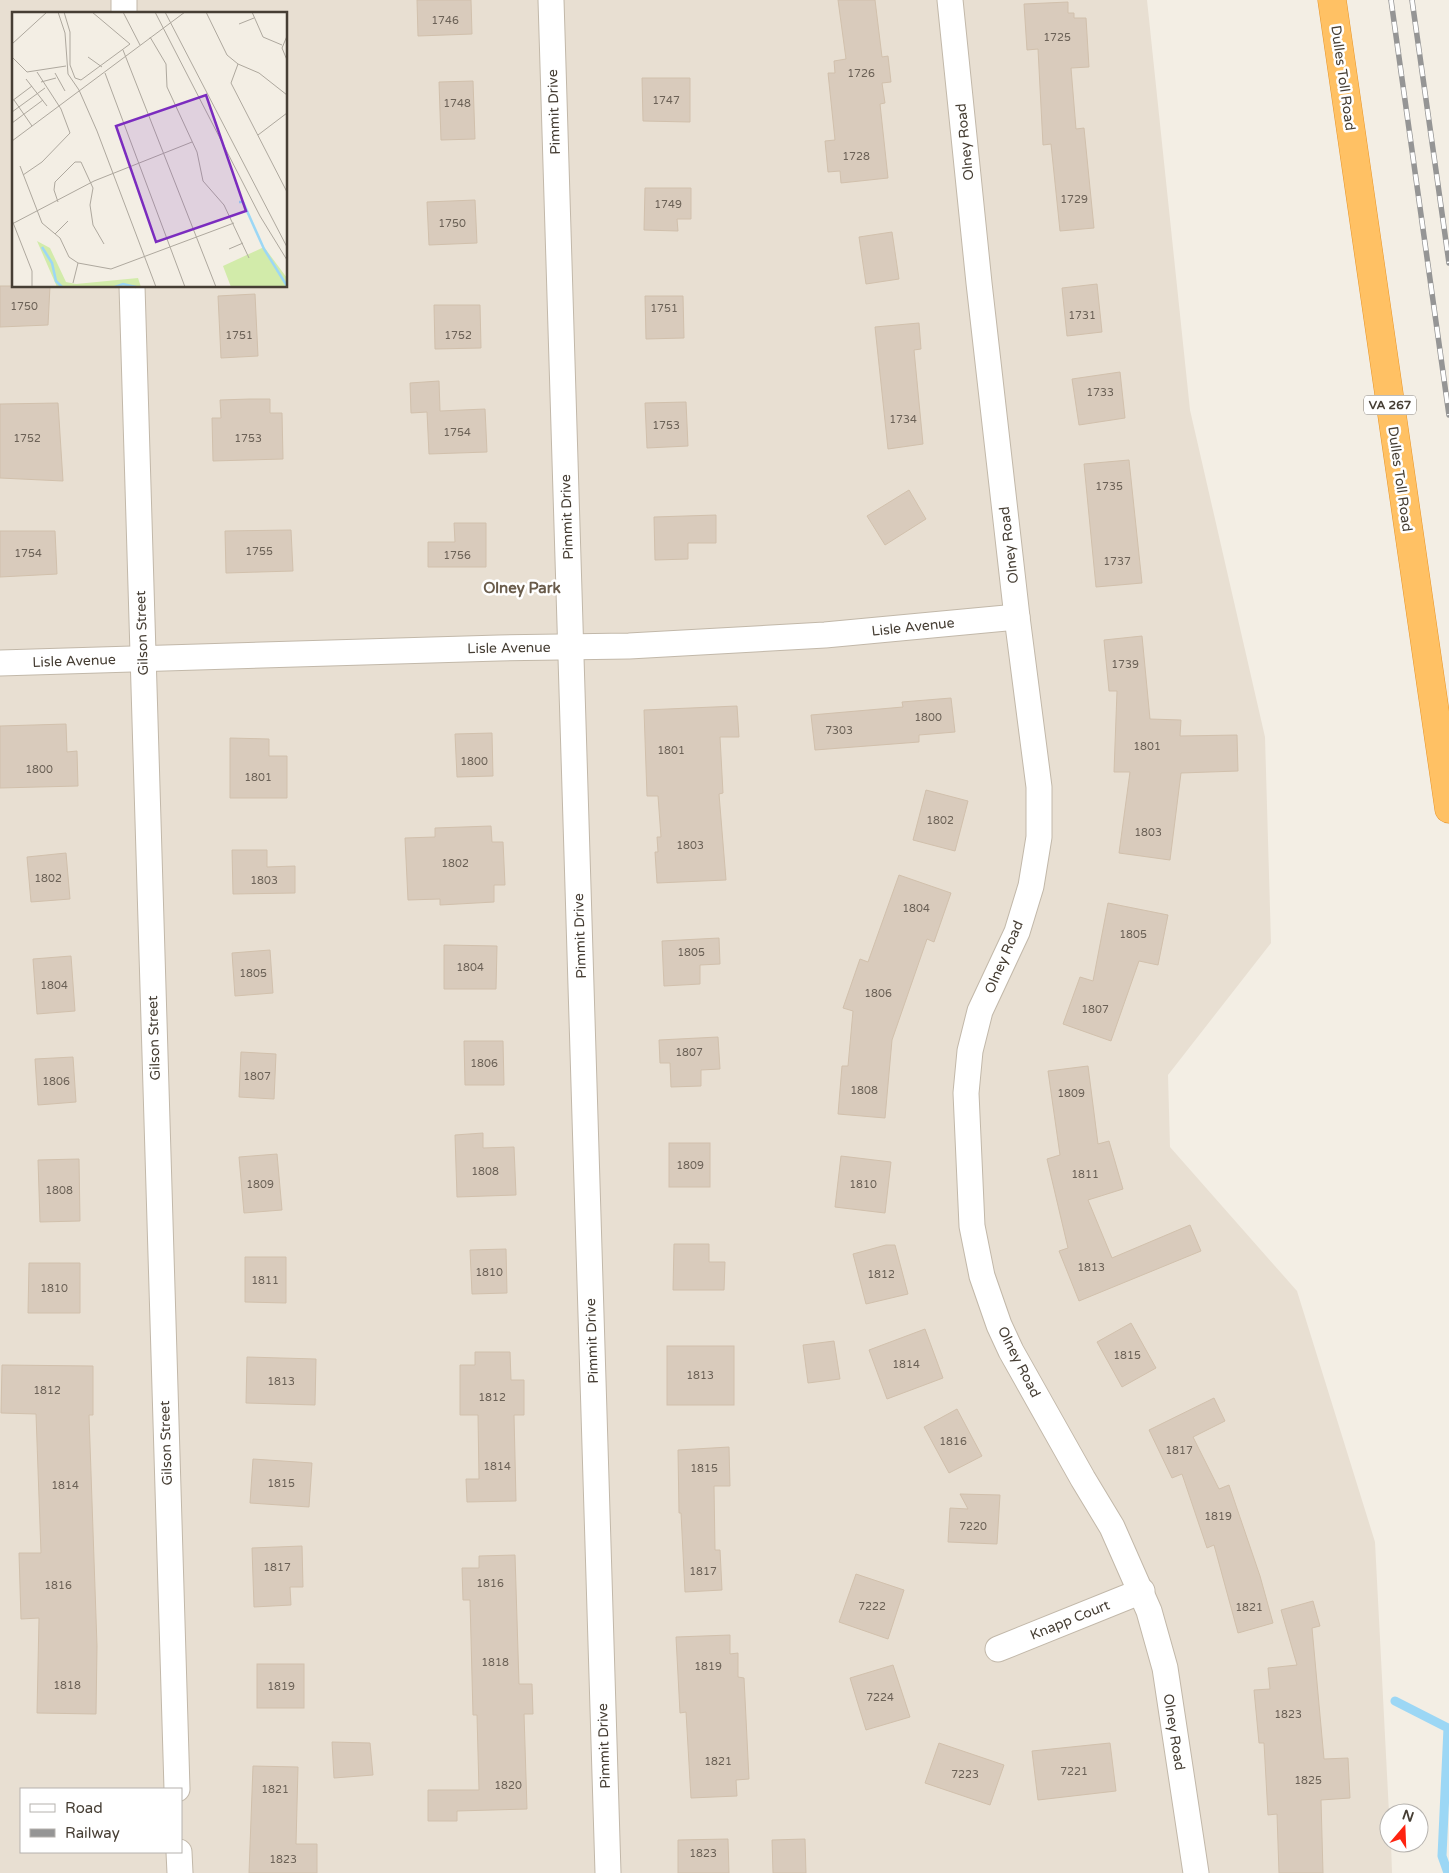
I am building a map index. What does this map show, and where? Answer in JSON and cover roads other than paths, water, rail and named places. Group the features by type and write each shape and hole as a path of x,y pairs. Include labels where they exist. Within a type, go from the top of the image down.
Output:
{"highway":[{"name":"Dulles Toll Road","path":"1332,0 1449,809"}],"street":[{"name":"Pimmit Drive","path":"551,0 608,1873"},
{"name":"Olney Road","path":"950,0 979,283 1017,617 1039,787 1039,837 1031,886 1017,932 980,1011 970,1052 966,1093 972,1226 982,1276 1003,1334 1082,1479 1112,1527 1142,1591 1149,1611 1165,1668 1196,1873"},
{"name":"Gilson Street","path":"132,288 177,1788"},
{"name":"Lisle Avenue","path":"0,663 629,646 825,636 1017,617"},
{"name":"Knapp Court","path":"998,1649 1142,1591"},
{"path":"179,1853 180,1873"}],"waterway":[{"path":"1395,1701 1448,1728 1442,1856 1448,1873"}],"railway":[{"path":"1391,0 1449,415"},
{"path":"1412,0 1449,263"}],"district":[{"name":"Olney Park","path":"522,588"}]}
